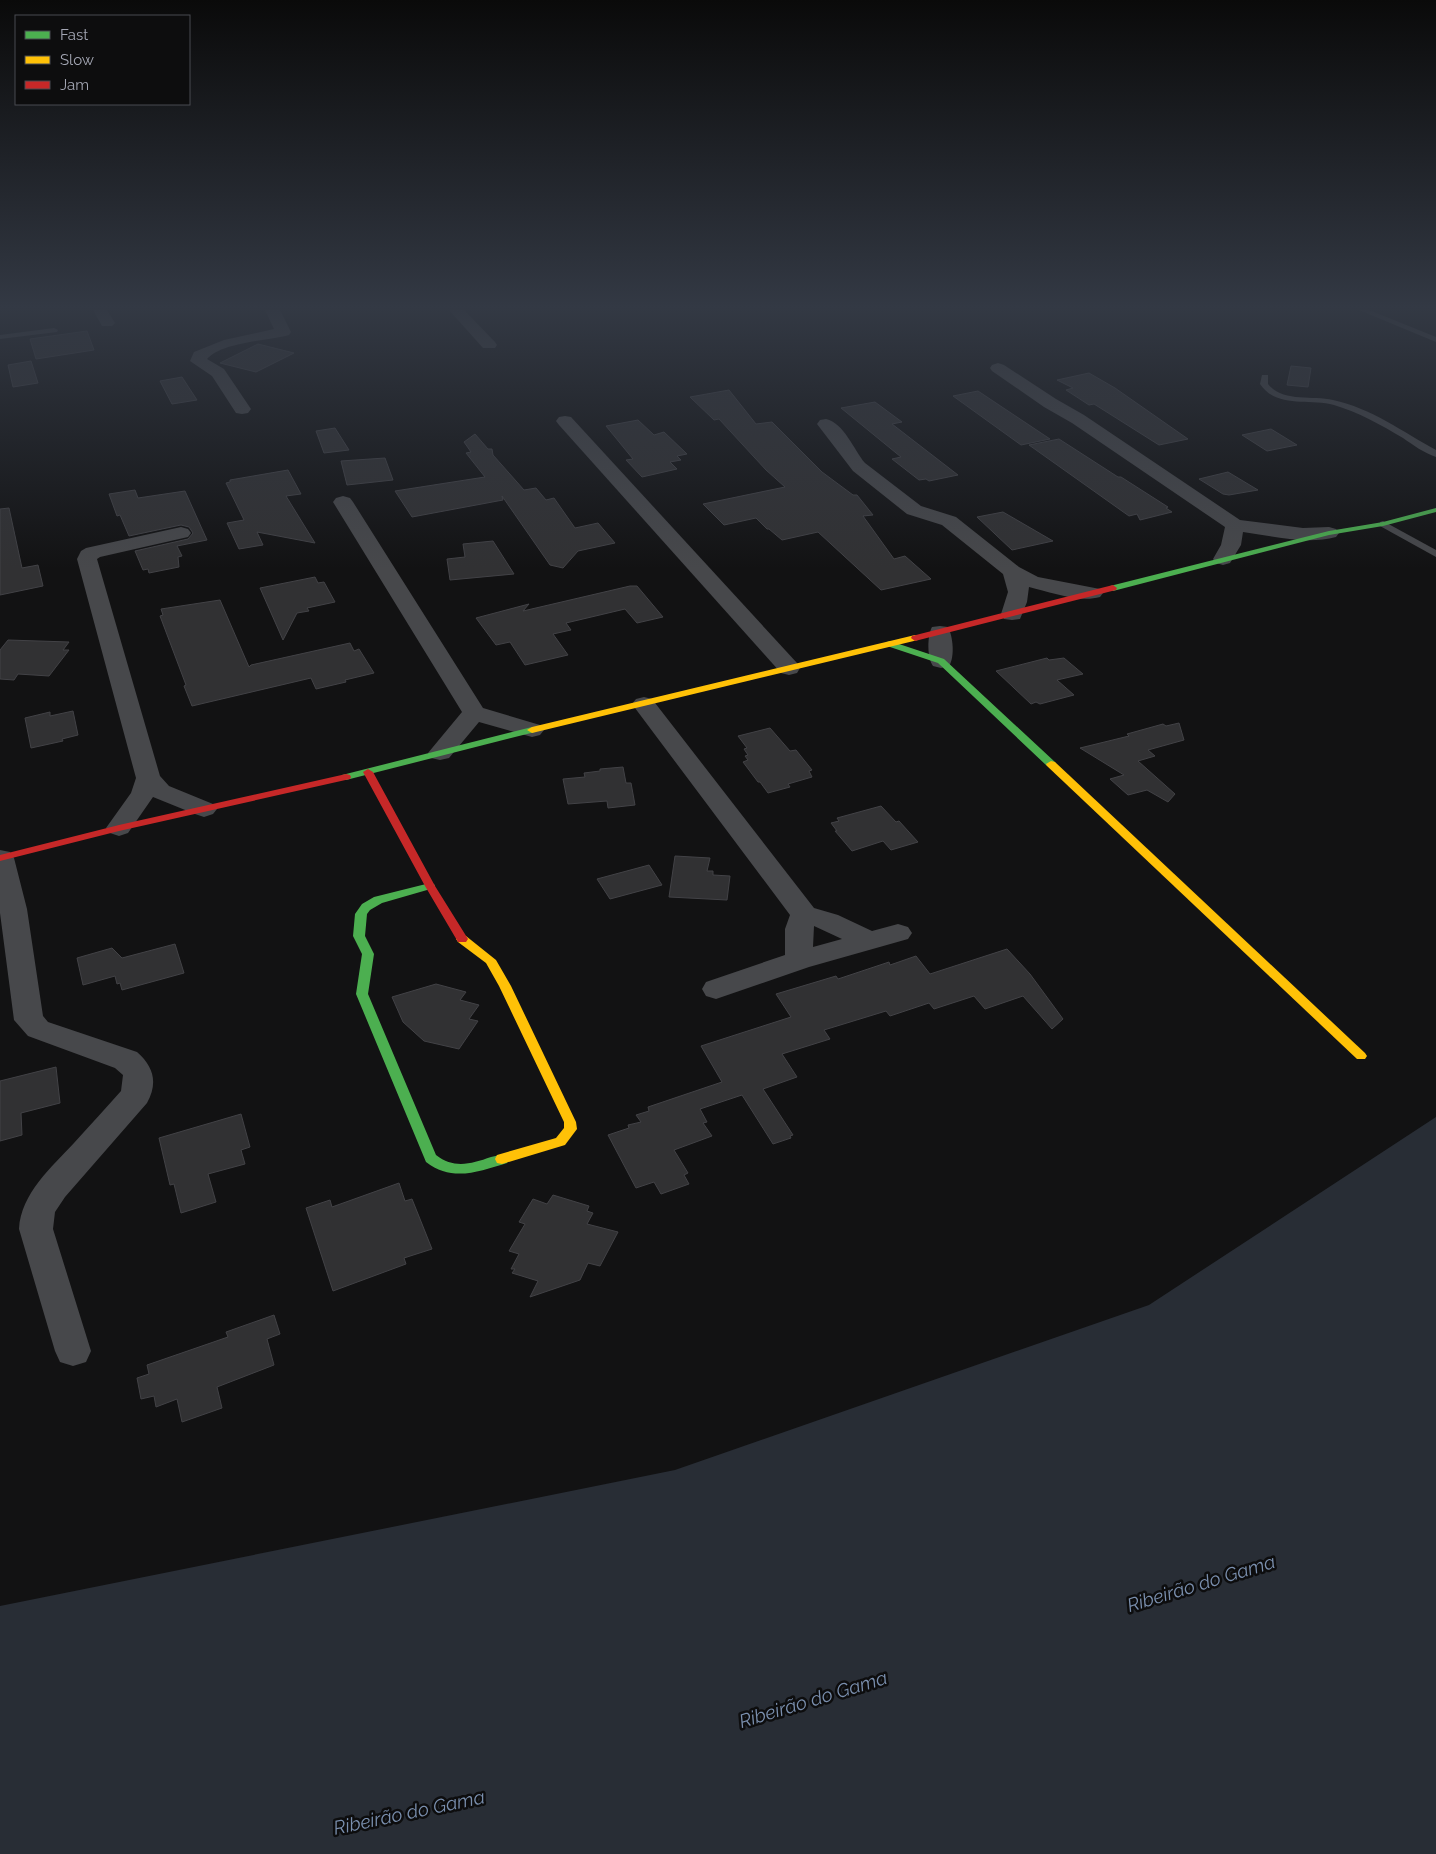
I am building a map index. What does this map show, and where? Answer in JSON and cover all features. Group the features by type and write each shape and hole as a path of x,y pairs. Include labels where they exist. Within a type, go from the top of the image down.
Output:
{"street":[{"path":"234,397 242,409"},
{"path":"1040,397 1078,418 1236,524 1303,534 1329,534"},
{"path":"565,421 789,668"},
{"path":"826,424 845,446 850,457 914,510 950,521 1012,571 1031,581 1058,588 1093,593"},
{"path":"344,502 474,713 532,730"},
{"path":"73,1351 36,1229 36,1218 42,1202 53,1188 136,1095 140,1079 136,1068 126,1060 38,1029 29,1020 13,909 0,858 120,828 368,772 532,730 940,632 1223,559 1329,534 1384,524 1436,510"},
{"path":"1223,559 1231,545 1236,524"},
{"path":"181,533 93,552 88,555 148,778 160,791 204,809"},
{"path":"1012,571 1019,584 1019,597 1012,614"},
{"path":"940,632 941,661"},
{"path":"890,644 941,661 1361,1056"},
{"path":"644,704 804,914 828,921 870,941"},
{"path":"440,753 474,713"},
{"path":"368,772 430,886 461,937 469,946 490,960 504,986 570,1122 571,1129 560,1142 463,1170 452,1170 438,1166 431,1158 362,994 362,983 367,969 368,954 359,936 358,923 360,914 366,907 378,900 430,886"},
{"path":"120,828 143,793 148,778"},
{"path":"799,960 799,929 804,914"},
{"path":"716,989 799,960 898,933"}],"lane":[{"path":"1285,397 1331,402 1345,406 1436,454"},
{"path":"1384,524 1436,554"}],"water":[{"name":"Ribeirão do Gama","path":"1436,1117 1436,1854 0,1854 0,1606 675,1470 1149,1305"}],"building":[{"path":"168,397 195,397 197,400 172,404"},
{"path":"690,397 734,397 756,424 772,422 822,472 853,495 857,495 873,515 863,516 894,559 905,556 931,579 881,590 818,532 782,540 756,518 724,525 703,504 785,487 766,470 719,419 714,420"},
{"path":"954,397 986,397 1050,439 1021,445"},
{"path":"1076,397 1127,397 1188,439 1159,445 1094,404 1089,405"},
{"path":"875,402 902,422 892,424 958,475 929,481 926,479 919,480 892,459 901,457 841,408"},
{"path":"638,420 654,435 664,432 687,454 677,456 681,460 670,462 677,469 642,477 626,460 633,459 606,426"},
{"path":"335,428 349,450 324,453 316,431"},
{"path":"1271,429 1297,445 1267,451 1242,435"},
{"path":"475,434 488,449 492,449 493,455 524,490 536,488 546,500 554,498 575,528 598,523 615,543 578,551 563,568 550,565 502,496 503,500 412,517 395,491 485,477 466,453 471,452 464,442"},
{"path":"1059,439 1168,507 1166,508 1172,512 1140,520 1137,514 1129,516 1029,445"},
{"path":"385,458 393,480 347,485 341,461"},
{"path":"288,470 301,494 286,496 315,543 257,532 263,545 239,549 227,523 244,520 226,483 230,482 230,480"},
{"path":"1228,472 1258,490 1229,495 1223,494 1199,479"},
{"path":"135,490 138,498 185,491 207,540 177,546 182,556 178,557 179,567 149,573 148,569 143,570 135,551 188,539 193,533 189,527 181,525 129,536 120,515 117,516 109,494"},
{"path":"9,508 22,568 38,565 43,586 0,595 0,509"},
{"path":"1003,512 1053,541 1012,550 977,517"},
{"path":"493,541 514,574 450,580 447,559 465,557 463,544"},
{"path":"315,577 318,583 324,582 335,602 307,608 309,611 297,613 283,640 260,588"},
{"path":"637,586 663,617 637,623 625,609 566,623 571,630 553,634 568,655 525,665 510,642 496,645 476,618 529,604 523,611"},
{"path":"220,600 249,667 350,643 354,651 359,649 374,673 316,689 311,678 192,706 160,616 163,615 161,609"},
{"path":"8,640 69,642 63,650 69,650 49,676 18,674 14,680 0,679 0,650"},
{"path":"1047,658 1049,660 1064,658 1083,674 1057,680 1074,695 1040,704 1036,702 1031,704 996,671"},
{"path":"73,711 78,735 62,739 63,741 31,748 25,718 50,712 50,716"},
{"path":"1179,723 1184,740 1148,750 1155,756 1138,761 1175,794 1168,802 1147,790 1128,795 1110,779 1124,775 1080,748 1129,736 1127,734 1163,724 1166,726"},
{"path":"770,728 790,751 796,750 812,770 809,771 812,777 788,784 790,787 768,793 743,762 748,760 745,756 748,755 744,749 747,748 738,736"},
{"path":"623,767 626,783 631,783 635,805 608,808 607,801 568,804 563,779 585,777 584,773 600,771 600,769"},
{"path":"881,806 896,822 899,821 918,842 891,850 883,841 852,851 835,831 837,831 831,823 839,821 837,818"},
{"path":"675,856 710,858 707,871 713,871 713,875 730,876 727,900 669,897"},
{"path":"649,865 662,885 610,899 597,879"},
{"path":"175,944 184,973 122,990 120,983 117,984 115,976 83,985 77,958 112,948 122,958"},
{"path":"1007,949 1030,974 1063,1019 1052,1029 1023,996 985,1009 974,996 934,1009 929,1003 890,1016 886,1011 824,1030 830,1039 782,1054 797,1077 763,1089 793,1135 790,1136 791,1138 773,1144 742,1095 700,1109 707,1122 703,1123 712,1136 674,1150 688,1173 684,1175 689,1184 661,1194 654,1182 636,1188 608,1135 629,1128 628,1125 641,1122 636,1115 649,1111 648,1107 722,1082 701,1046 791,1017 776,994 836,976 838,979 889,962 890,965 916,956 930,974"},
{"path":"436,984 466,992 460,1000 479,1005 469,1019 478,1021 459,1049 424,1041 403,1022 392,997"},
{"path":"56,1067 60,1103 21,1113 22,1135 0,1141 0,1081"},
{"path":"241,1114 250,1147 241,1150 245,1164 208,1174 216,1202 181,1213 174,1184 170,1185 159,1138"},
{"path":"399,1183 405,1201 412,1199 432,1249 404,1258 406,1264 333,1291 306,1208 330,1200 332,1207"},
{"path":"553,1195 589,1206 587,1211 593,1213 587,1224 618,1232 600,1266 588,1263 580,1280 530,1297 538,1281 512,1273 515,1269 511,1269 519,1254 509,1251 525,1224 519,1222 533,1199 547,1204"},
{"path":"274,1315 280,1334 267,1339 274,1365 217,1387 222,1408 182,1422 177,1399 156,1407 154,1396 141,1399 137,1378 149,1374 147,1365 228,1337 226,1332"}],"traffic: fast":[{"path":"1113,588 1329,533 1383,524 1436,510"},
{"path":"890,644 941,661 1051,764"},
{"path":"346,777 532,730"},
{"path":"430,886 378,900 366,907 361,914 359,936 368,954 362,994 431,1158 448,1168 456,1169 475,1167 502,1159"}],"traffic: slow":[{"path":"532,730 915,638"},
{"path":"1051,764 1361,1056"},
{"path":"462,939 490,960 505,986 570,1122 571,1129 560,1142 502,1159"}],"traffic: jam":[{"path":"915,638 1113,588"},
{"path":"368,772 430,886 462,939"},
{"path":"0,858 119,828 346,777"}]}
